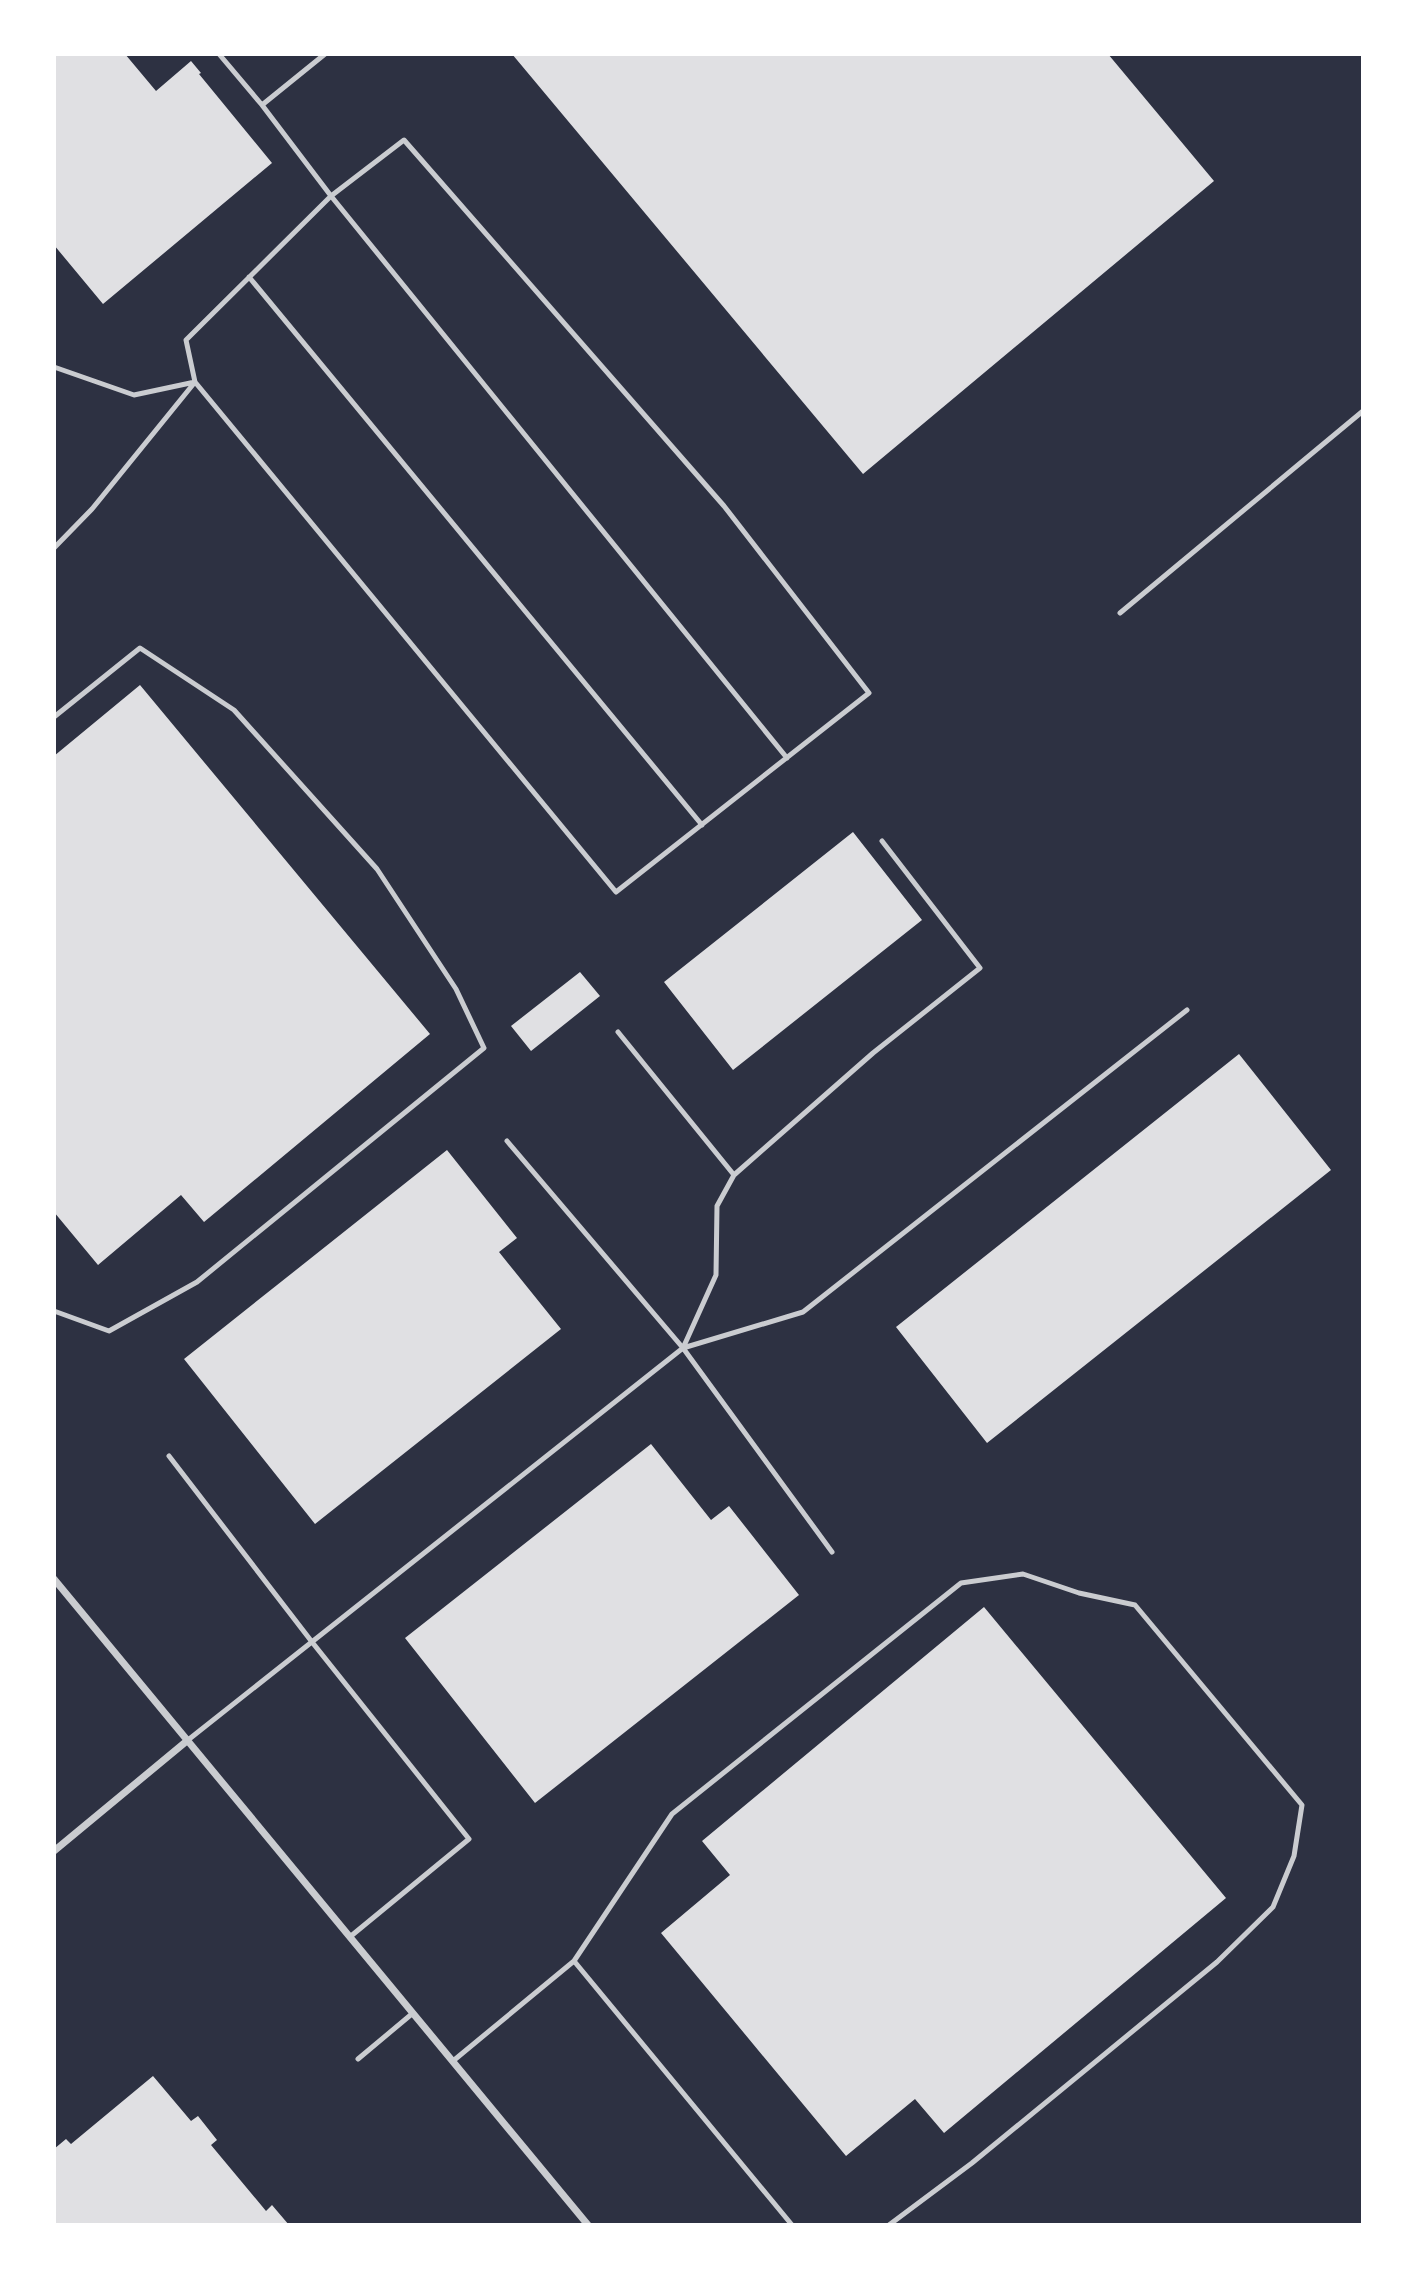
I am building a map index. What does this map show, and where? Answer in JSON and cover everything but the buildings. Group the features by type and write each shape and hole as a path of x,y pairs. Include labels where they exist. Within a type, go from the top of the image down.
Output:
{"street":[{"path":"54,1579 588,2225"},
{"path":"54,1851 188,1740"}],"lane":[{"path":"219,54 787,758"},
{"path":"261,105 324,54"},
{"path":"404,140 724,506 869,692 616,892 195,382 186,340 331,196 404,140"},
{"path":"249,277 702,825"},
{"path":"54,367 134,395 195,382"},
{"path":"54,548 92,509 195,382"},
{"path":"1120,613 1363,411"},
{"path":"54,718 140,648 234,710 377,869 456,989 484,1048 197,1282 109,1331 54,1311"},
{"path":"683,1348 716,1275 718,1206 734,1175 873,1053 980,968 882,841"},
{"path":"188,1740 683,1348 803,1312 1187,1010"},
{"path":"618,1032 734,1175"},
{"path":"507,1141 683,1348 832,1552"},
{"path":"169,1456 312,1642 469,1839 351,1936"},
{"path":"453,2061 574,1961 672,1814 961,1583 1023,1574 1079,1593 1135,1605 1302,1805 1294,1856 1273,1907 1217,1962 972,2163 889,2225"},
{"path":"574,1961 792,2225"},
{"path":"359,2059 413,2013"}]}
